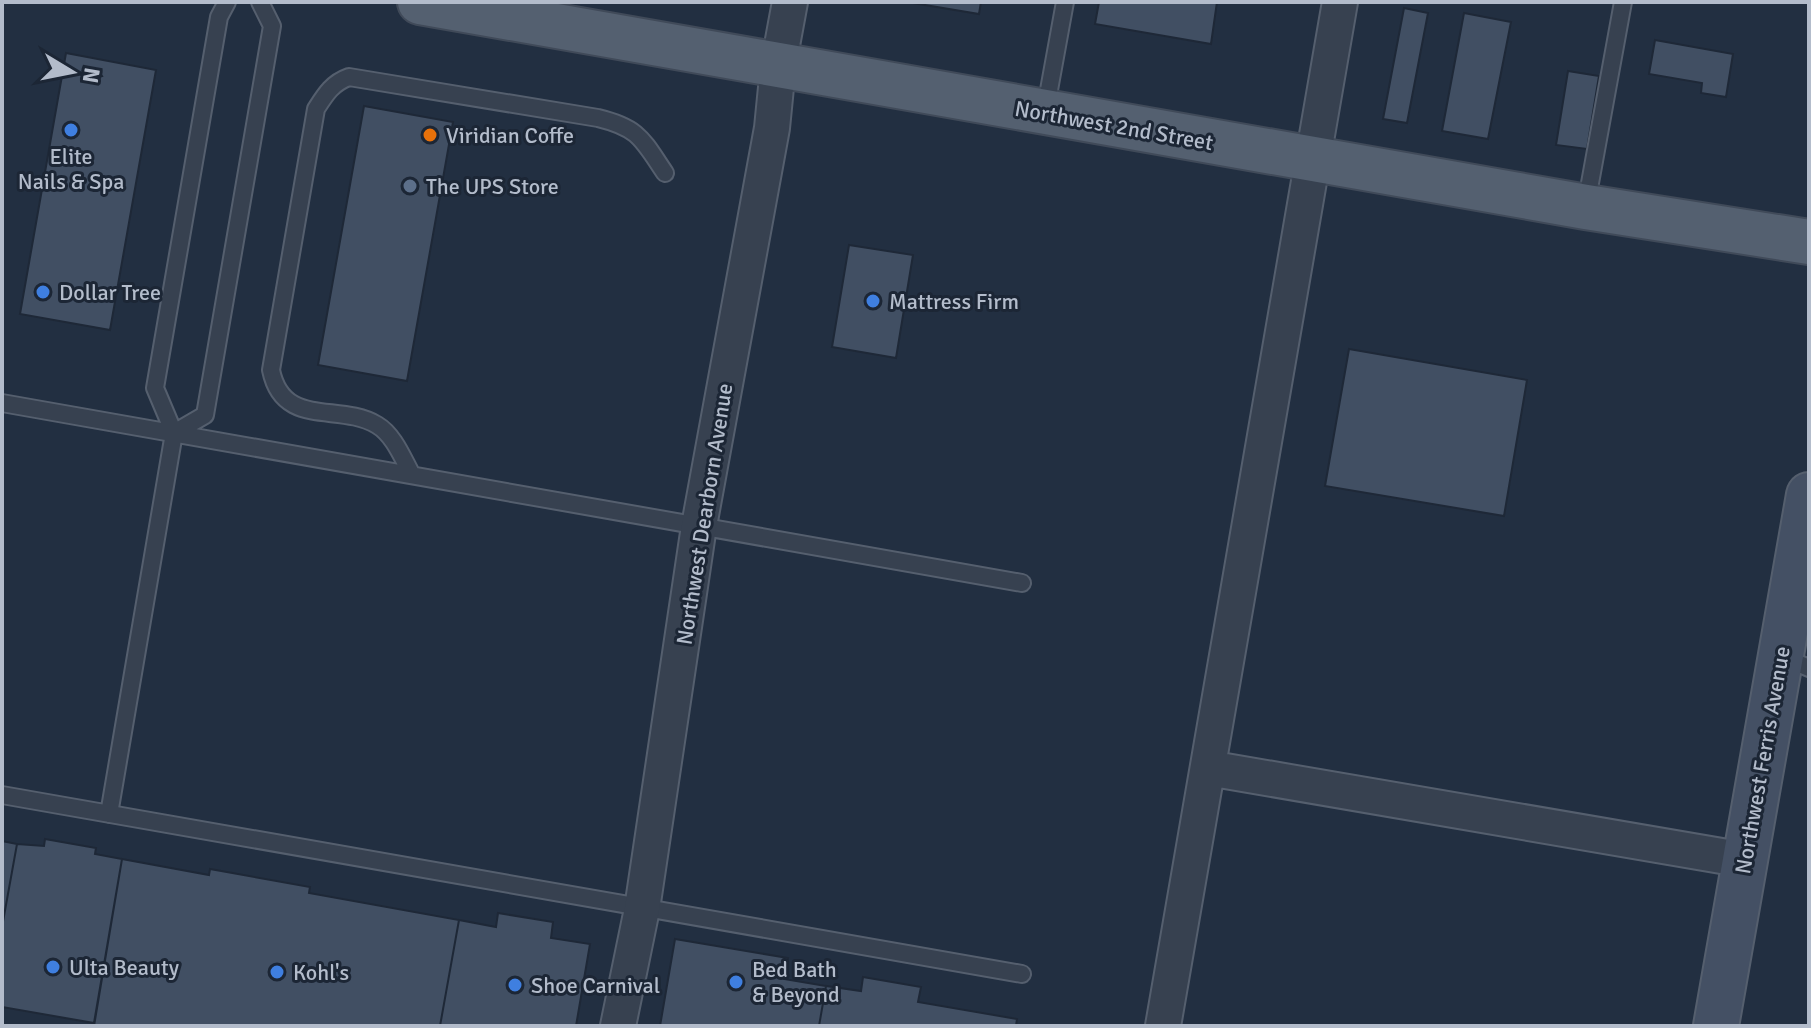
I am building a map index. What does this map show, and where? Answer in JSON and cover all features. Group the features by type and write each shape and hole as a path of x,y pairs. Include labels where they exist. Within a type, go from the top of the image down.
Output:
{"main road":[{"name":"Northwest 2nd Street","path":"420,2 514,10 778,67 1586,207 1809,242"}],"street":[{"name":"Northwest Dearborn Avenue","path":"618,1026 642,909 699,526 772,128 778,67 790,2"},
{"path":"1163,1026 1340,2"},
{"name":"Northwest Ferris Avenue","path":"1716,1026 1745,860 1795,662 1809,495"},
{"path":"1208,768 1745,860"}],"lane":[{"path":"109,814 174,433 155,388 219,17 227,2"},
{"path":"174,433 205,415 272,26 260,2"},
{"path":"1044,113 1065,2"},
{"path":"1586,207 1623,2"},
{"path":"412,475 389,434 377,425 362,418 300,408 286,400 274,387 271,370 316,109 328,90 349,77 598,118 624,125 644,141 665,173"},
{"path":"2,403 1022,583"},
{"path":"2,795 1022,974"}],"building":[{"path":"907,2 981,2 979,14"},
{"path":"1099,2 1217,2 1211,44 1095,24"},
{"path":"1404,8 1428,13 1407,123 1383,119"},
{"path":"1464,13 1511,22 1488,139 1442,131"},
{"path":"1655,40 1733,54 1726,97 1701,93 1702,83 1649,74"},
{"path":"66,53 156,70 110,330 20,314"},
{"path":"1568,71 1599,76 1587,149 1556,145"},
{"path":"364,106 453,122 407,381 318,365"},
{"name":"Mattress Firm","path":"849,245 913,255 896,358 832,347"},
{"path":"1349,349 1527,380 1504,516 1325,486"},
{"name":"Ulta Beauty","path":"45,839 96,848 95,854 122,859 94,1023 2,1007 2,927 17,844 44,846"},
{"path":"2,841 17,844 2,927"},
{"name":"Kohl's","path":"122,859 209,875 210,869 310,887 309,893 459,920 440,1026 94,1026"},
{"name":"Shoe Carnival","path":"498,913 553,922 551,938 590,944 576,1026 440,1026 459,920 496,927"},
{"name":"Bed Bath & Beyond","path":"675,939 788,958 784,979 826,986 819,1026 660,1026"},
{"path":"863,977 921,987 918,1002 1017,1019 1016,1026 819,1026 826,986 861,991"}],"place":[{"name":"Elite Nails & Spa","path":"71,130"},
{"name":"Viridian Coffe","path":"430,135"},
{"name":"The UPS Store","path":"410,186"},
{"name":"Dollar Tree","path":"43,292"},
{"name":"Mattress Firm","path":"873,301"},
{"name":"Ulta Beauty","path":"53,967"},
{"name":"Kohl's","path":"277,972"},
{"name":"Bed Bath & Beyond","path":"736,982"},
{"name":"Shoe Carnival","path":"515,985"}]}
